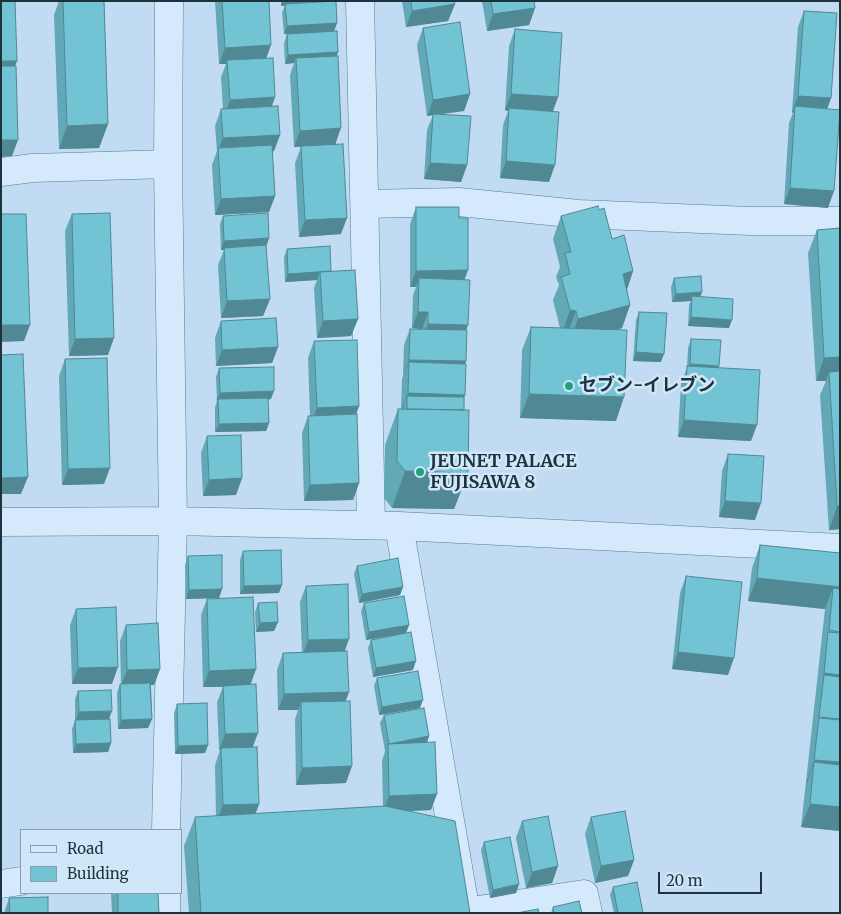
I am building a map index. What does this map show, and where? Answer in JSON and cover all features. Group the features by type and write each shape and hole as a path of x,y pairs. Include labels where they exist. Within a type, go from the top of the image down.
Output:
{"street":[{"path":"169,1 168,164 179,829"},
{"path":"360,1 371,525"},
{"path":"1,172 33,168 168,164"},
{"path":"365,204 459,202 579,214 750,221 840,221"},
{"path":"1,522 371,525 840,548"},
{"path":"399,526 465,912 584,894 588,913"},
{"path":"425,828 452,835"},
{"path":"1,884 20,881"},
{"path":"166,894 166,913"}],"building":[{"path":"1,1 15,1 17,61 1,61"},
{"path":"63,1 104,1 108,124 67,126"},
{"path":"222,1 269,1 271,45 225,48"},
{"path":"336,1 337,23 287,26 285,4"},
{"path":"411,1 454,1 455,4 412,11"},
{"path":"491,1 534,1 535,8 493,14"},
{"path":"804,11 837,13 831,98 798,96"},
{"path":"460,22 470,94 433,100 423,28"},
{"path":"515,29 562,33 558,97 511,94"},
{"path":"337,31 338,52 288,55 287,34"},
{"path":"338,56 341,128 300,131 296,58"},
{"path":"273,58 275,97 230,100 227,60"},
{"path":"1,66 16,66 18,140 1,140"},
{"path":"278,106 280,135 223,138 221,109"},
{"path":"795,106 840,110 834,191 790,188"},
{"path":"509,108 559,112 555,165 506,161"},
{"path":"433,114 471,116 467,165 430,163"},
{"path":"343,144 347,218 305,220 301,146"},
{"path":"272,145 275,196 221,199 218,148"},
{"path":"598,206 599,210 604,208 612,239 624,235 633,271 623,274 630,305 578,319 576,311 570,310 561,277 570,274 565,253 571,252 561,216"},
{"path":"416,207 459,207 459,218 468,218 468,270 416,271"},
{"path":"110,213 114,338 75,339 72,214"},
{"path":"268,213 269,238 224,241 223,216"},
{"path":"1,214 26,214 30,325 1,325"},
{"path":"840,228 840,357 824,358 817,230"},
{"path":"266,245 270,299 227,301 224,248"},
{"path":"330,246 331,271 288,274 287,249"},
{"path":"355,270 358,319 323,321 320,272"},
{"path":"701,276 702,292 676,294 674,278"},
{"path":"419,278 470,280 468,325 428,324 428,312 418,312"},
{"path":"692,296 733,299 732,320 691,317"},
{"path":"639,312 667,313 664,354 636,352"},
{"path":"276,318 278,347 222,350 221,321"},
{"path":"531,327 627,330 624,397 529,394"},
{"path":"410,329 467,330 466,361 409,360"},
{"path":"691,339 721,340 719,366 690,364"},
{"path":"357,340 359,406 317,408 314,341"},
{"path":"23,354 28,477 1,478 1,355"},
{"path":"107,358 110,468 68,469 65,359"},
{"path":"409,362 466,364 465,395 408,393"},
{"path":"687,366 760,370 757,425 684,420"},
{"path":"274,367 274,391 220,393 219,368"},
{"path":"840,371 840,506 837,506 829,372"},
{"path":"407,396 464,397 464,410 407,409"},
{"path":"268,398 269,423 219,424 218,399"},
{"path":"398,409 469,410 468,473 405,471 397,461"},
{"path":"357,414 359,483 310,485 308,416"},
{"path":"241,435 242,478 209,480 207,436"},
{"path":"728,454 764,456 761,503 725,501"},
{"path":"760,545 840,553 840,587 757,578"},
{"path":"281,550 282,585 244,586 243,551"},
{"path":"222,555 222,589 189,590 188,556"},
{"path":"398,558 403,587 362,594 357,566"},
{"path":"686,576 742,582 734,658 678,652"},
{"path":"348,584 349,639 308,640 306,586"},
{"path":"833,588 840,589 840,632 829,630"},
{"path":"404,596 409,625 369,632 364,603"},
{"path":"253,597 256,669 209,671 207,599"},
{"path":"277,602 278,622 260,623 258,603"},
{"path":"116,607 118,667 78,668 76,609"},
{"path":"158,623 160,669 127,670 126,625"},
{"path":"411,632 416,661 376,668 371,640"},
{"path":"828,632 840,633 840,675 824,673"},
{"path":"347,651 349,692 284,694 283,653"},
{"path":"418,671 423,700 382,707 377,678"},
{"path":"824,675 840,677 840,719 819,717"},
{"path":"150,683 152,719 121,720 120,684"},
{"path":"256,684 258,733 225,734 223,686"},
{"path":"111,690 112,711 79,712 78,691"},
{"path":"350,701 352,766 302,768 301,702"},
{"path":"207,703 208,745 178,746 177,704"},
{"path":"424,708 429,736 389,744 384,715"},
{"path":"819,718 840,720 840,762 814,760"},
{"path":"110,719 111,743 76,744 75,720"},
{"path":"435,742 437,794 389,796 388,744"},
{"path":"257,747 259,804 223,805 221,748"},
{"path":"814,762 840,765 840,807 810,804"},
{"path":"385,806 455,821 470,913 201,913 195,817"},
{"path":"625,811 634,860 601,866 591,817"},
{"path":"548,816 558,866 532,872 522,821"},
{"path":"510,837 519,884 493,890 484,842"},
{"path":"637,882 643,913 618,913 613,887"},
{"path":"118,894 158,894 159,913 118,913"},
{"path":"48,897 48,913 10,913 9,898"},
{"path":"579,901 582,913 554,913 553,907"},
{"path":"538,909 539,913 517,913"}],"place":[{"name":"セブン-イレブン","path":"569,386"},
{"name":"JEUNET PALACE FUJISAWA 8","path":"420,472"}]}
